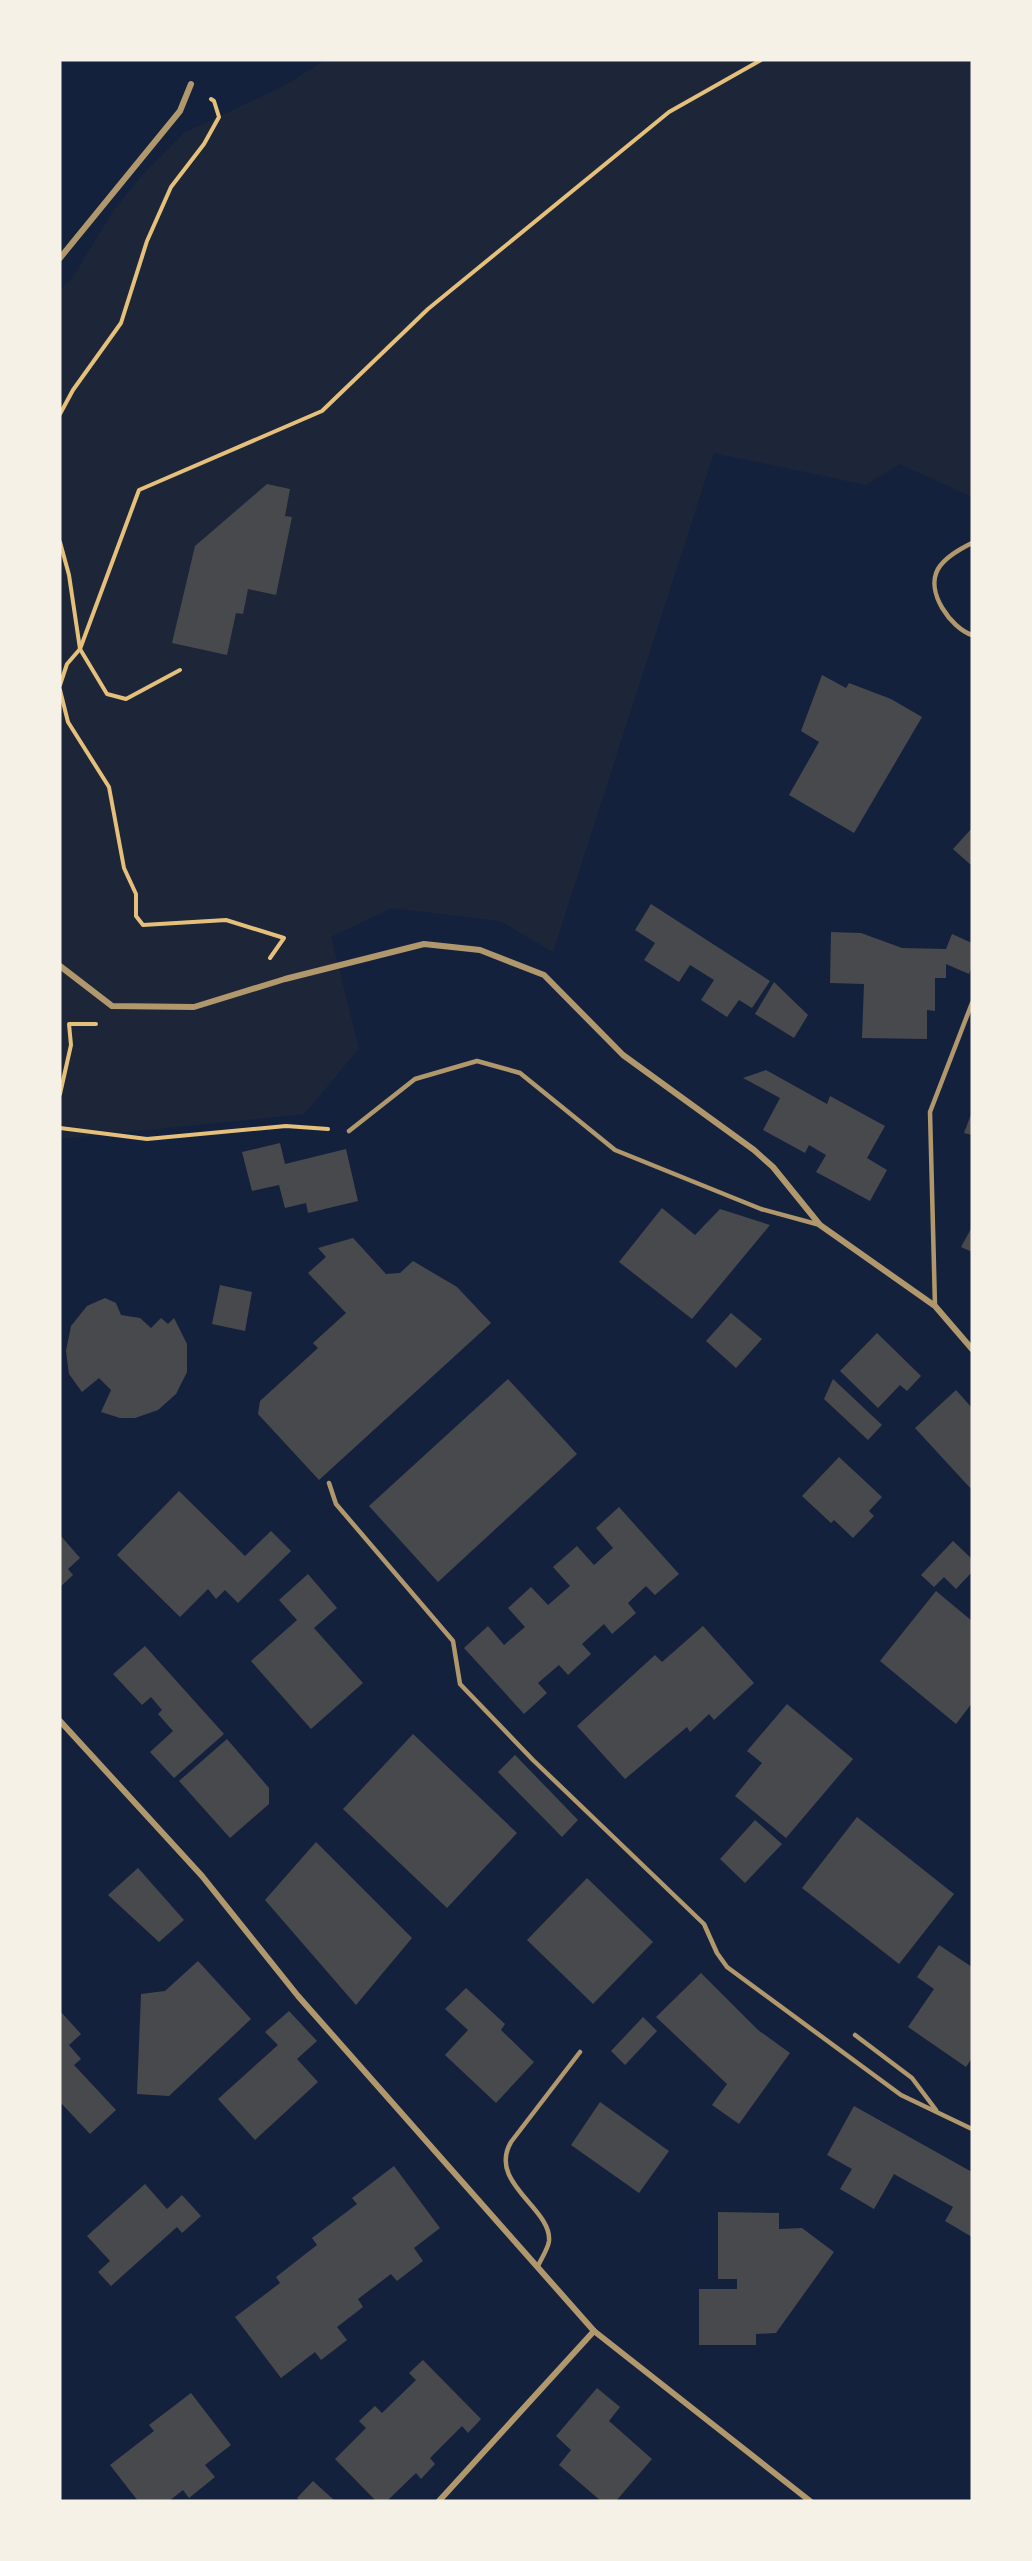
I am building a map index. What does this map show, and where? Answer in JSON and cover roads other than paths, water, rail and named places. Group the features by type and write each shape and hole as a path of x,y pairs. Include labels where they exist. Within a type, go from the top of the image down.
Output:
{"street":[{"path":"60,258 180,111 191,84"},
{"path":"60,966 112,1006 194,1007 285,980 424,944 480,950 544,975 623,1055 773,1167 820,1225 935,1306 972,1349"},
{"path":"60,1721 202,1876 298,1996 594,2331 810,2501"},
{"path":"440,2501 594,2331"}],"lane":[{"path":"972,543 946,560 934,579 947,615 955,626 972,635"},
{"path":"935,1306 930,1112 972,1003"},
{"path":"349,1131 415,1079 477,1061 520,1073 615,1150 761,1209 820,1225"},
{"path":"329,1483 336,1504 453,1641 459,1684 533,1760 704,1924 720,1958 727,1966 901,2095 972,2129"},
{"path":"855,2035 912,2078 938,2112"},
{"path":"538,2266 549,2244 548,2230 508,2174 505,2155 511,2142 580,2052"}]}
